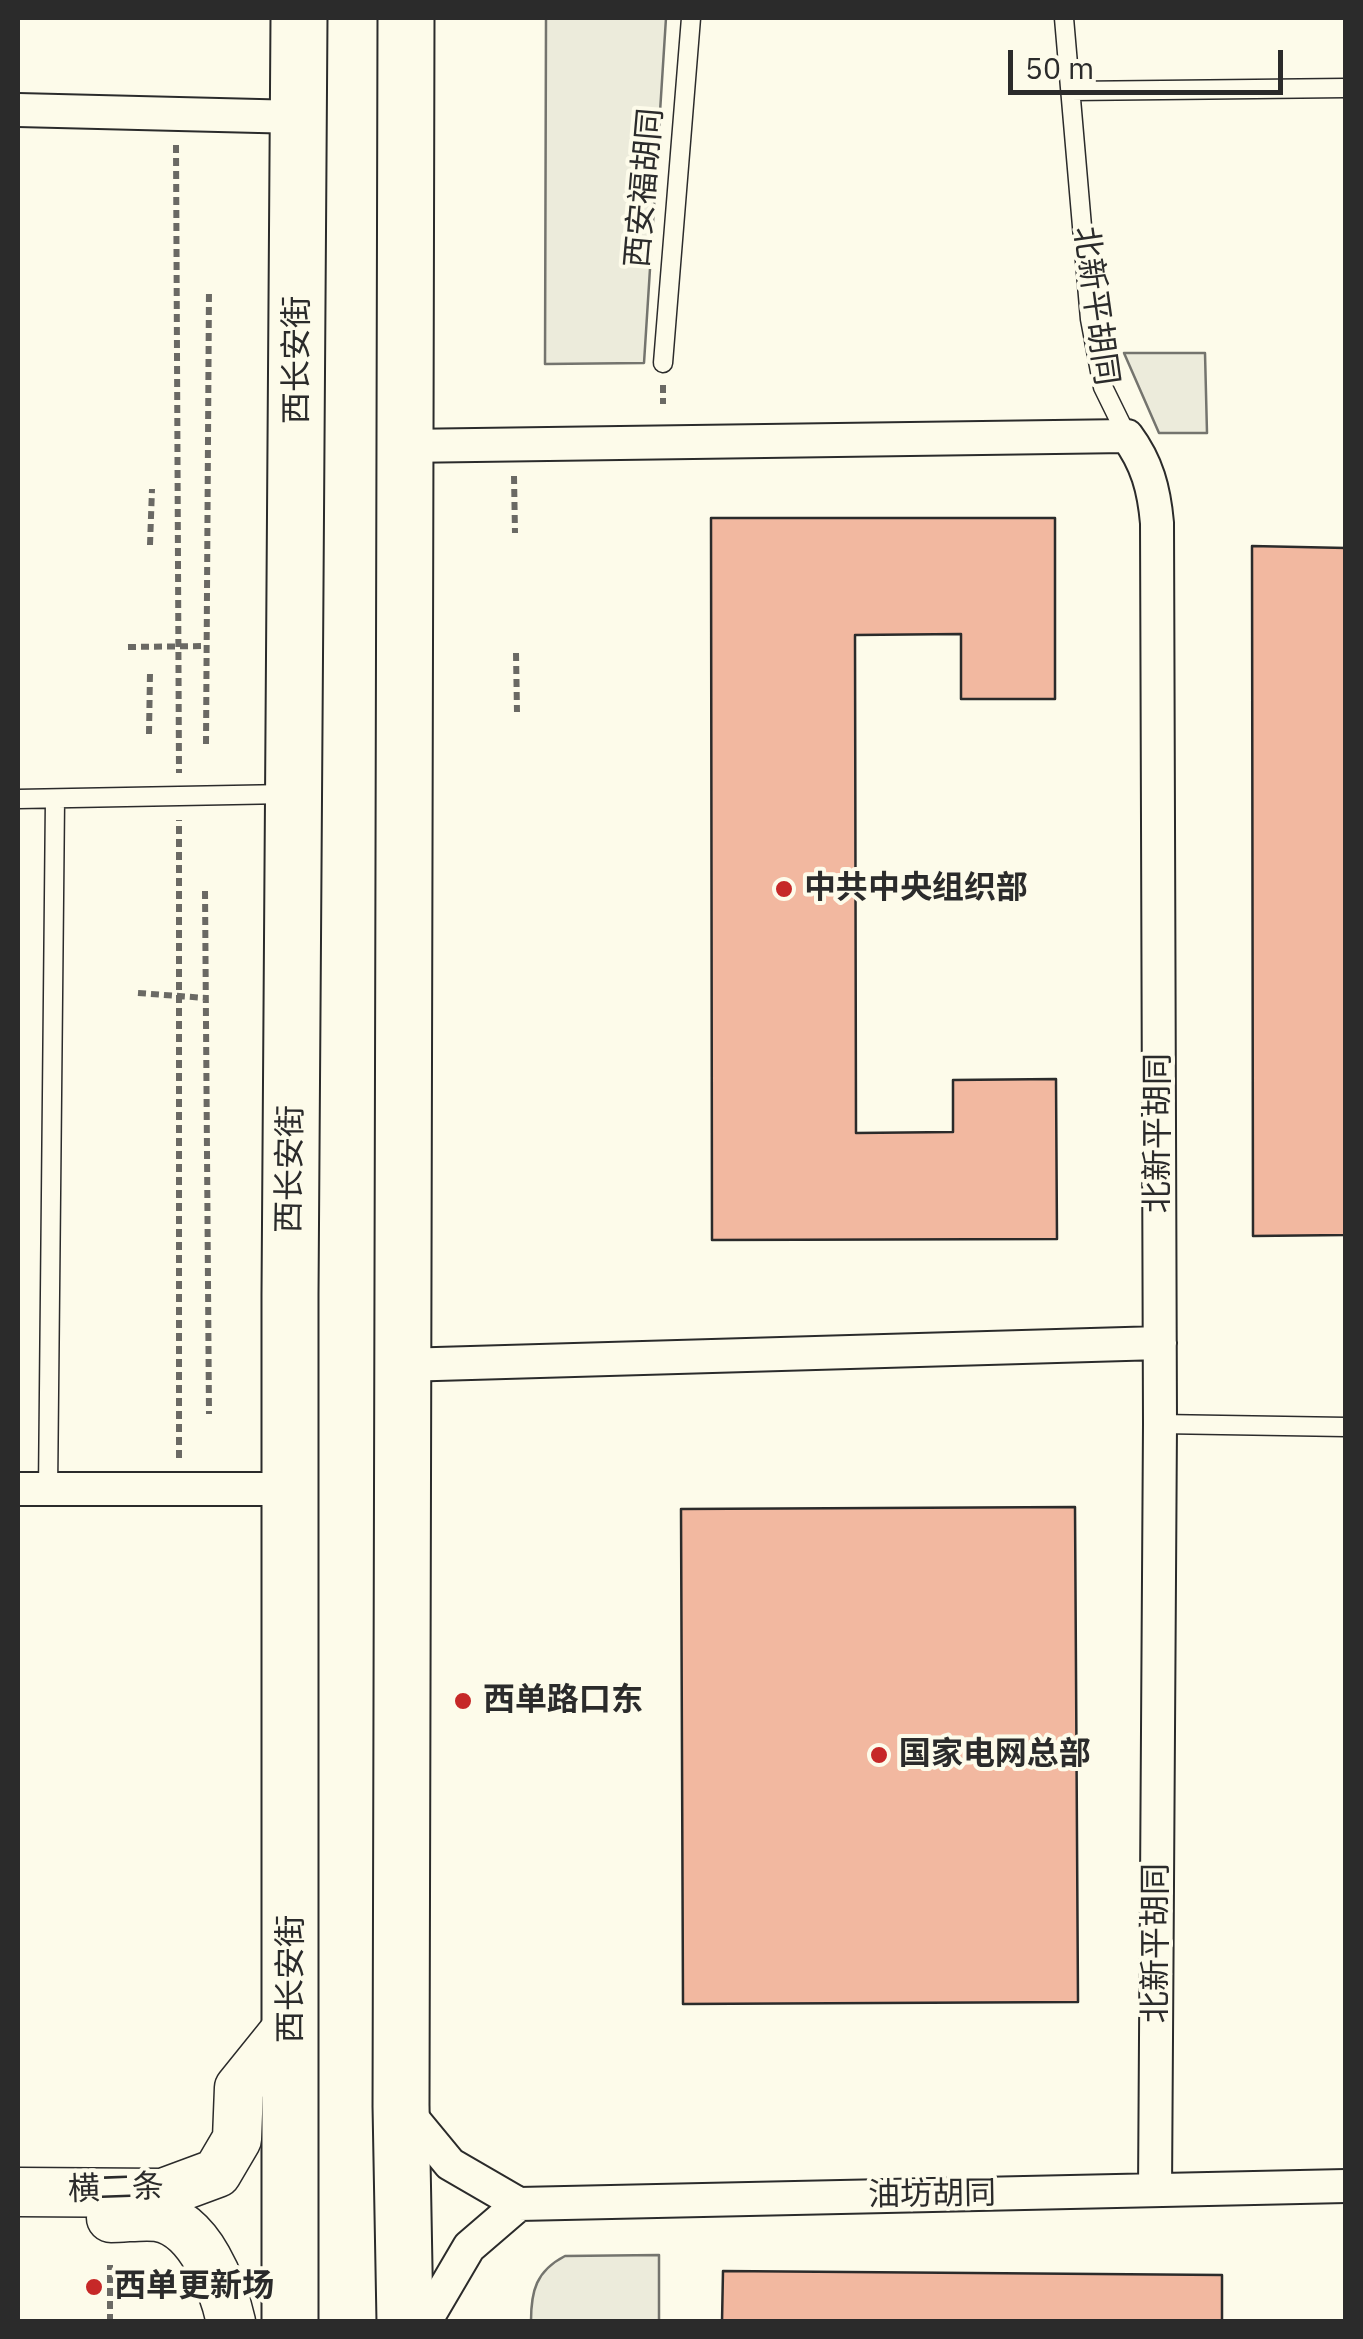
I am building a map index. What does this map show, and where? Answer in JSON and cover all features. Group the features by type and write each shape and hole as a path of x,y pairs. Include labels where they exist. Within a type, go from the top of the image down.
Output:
{"highway":[{"name":"西长安街","path":"290,2322 299,18"},
{"path":"405,2322 401,2105 406,18"}],"street":[{"path":"18,110 299,118"},
{"path":"403,446 1127,436"},
{"name":"北新平胡同","path":"1127,436 1150,478 1157,523 1160,1424 1155,2190"},
{"path":"402,1365 1160,1343"},
{"path":"33,1490 291,1490"},
{"name":"横二条","path":"18,2192 163,2193 216,2172 237,2139 239,2088 293,2022"},
{"path":"401,2105 450,2164 519,2204 469,2247 425,2322"},
{"name":"油坊胡同","path":"519,2204 1346,2186"},
{"name":"横二条","path":"18,2218 162,2218 190,2234 224,2292 231,2322"}],"lane":[{"name":"西安福胡同","path":"662,363 691,18"},
{"name":"北新平胡同","path":"1064,18 1096,354 1112,413 1127,436"},
{"path":"1071,90 1346,88"},
{"path":"18,799 295,794"},
{"path":"33,1490 55,799"},
{"path":"1160,1424 1346,1428"}],"path":[{"path":"206,744 209,288"},
{"path":"514,475 515,533"},
{"path":"150,545 152,489"},
{"path":"128,647 206,646"},
{"path":"516,653 517,712"},
{"path":"148,734 150,673"},
{"path":"205,891 209,1414"},
{"path":"138,994 206,998"},
{"path":"110,2265 110,2322"}],"shaded area":[{"path":"546,18 666,18 644,363 545,364"},
{"path":"1124,353 1205,353 1207,433 1159,433"},
{"path":"659,2255 659,2321 531,2321 532,2300 541,2275 565,2256"}],"building":[{"name":"中共中央组织部","path":"711,518 1055,518 1055,699 961,699 961,634 855,635 856,1133 953,1132 953,1080 1056,1079 1057,1239 712,1240"},
{"path":"1252,546 1346,548 1346,1235 1253,1236"},
{"name":"国家电网总部","path":"1075,1507 1078,2002 683,2004 681,1509"},
{"path":"723,2271 1222,2275 1222,2322 722,2322"}],"place":[{"name":"中共中央组织部","path":"784,889"},
{"name":"西单路口东","path":"463,1701"},
{"name":"国家电网总部","path":"879,1755"},
{"name":"西单更新场","path":"94,2287"}]}
